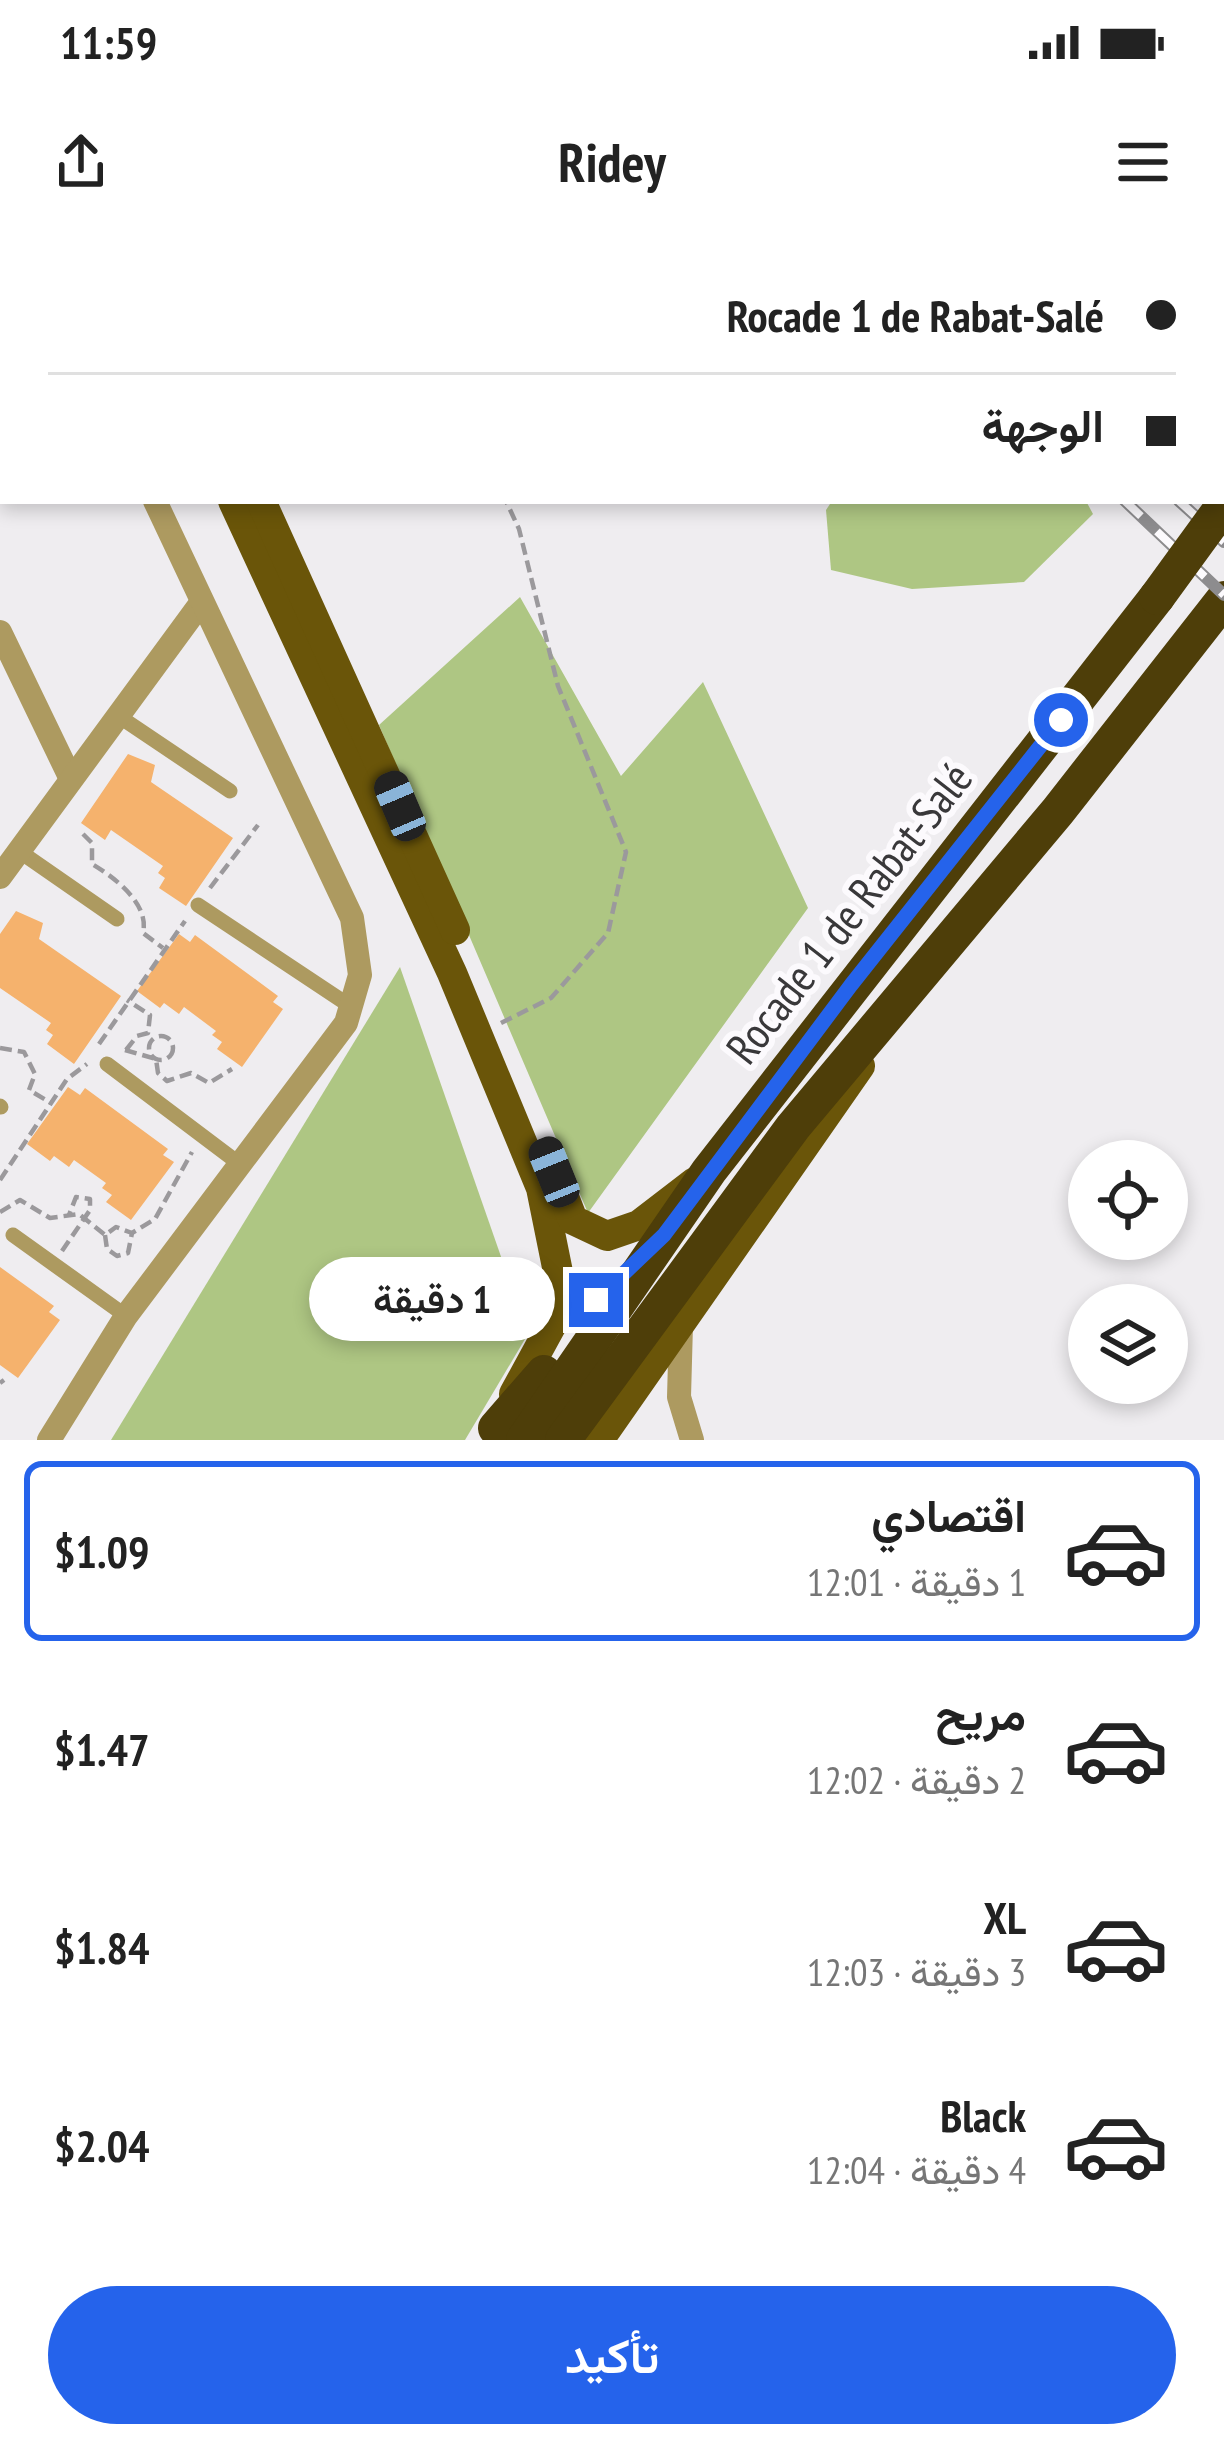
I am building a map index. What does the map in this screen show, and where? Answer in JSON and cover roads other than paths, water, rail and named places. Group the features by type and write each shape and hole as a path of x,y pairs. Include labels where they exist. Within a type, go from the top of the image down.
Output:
{"highway":[{"name":"Rocade 1 de Rabat-Salé","path":"502,1436 560,1387 710,1171 1224,505"},
{"name":"Rocade 1 de Rabat-Salé","path":"562,1440 793,1127 895,1009 1224,599"},
{"path":"502,1436 611,1283 664,1235"}],"main road":[{"path":"234,504 452,973 550,1222 561,1287 556,1317 502,1436"},
{"path":"262,504 496,1026 573,1220 607,1236 638,1225 710,1171"},
{"path":"599,1440 832,1111 895,1009"}],"street":[{"path":"49,1440 126,1316 353,1008 360,950 352,918 156,504"},
{"path":"0,878 201,603"},
{"path":"0,632 70,777"},
{"path":"681,1323 679,1397 692,1440"}],"lane":[{"path":"117,715 230,791"},
{"path":"19,851 117,919"},
{"path":"198,905 353,1008"},
{"path":"107,1064 241,1166"},
{"path":"13,1235 126,1316"}],"railway":[{"path":"1128,504 1224,595"},
{"path":"1182,504 1224,542"}]}
